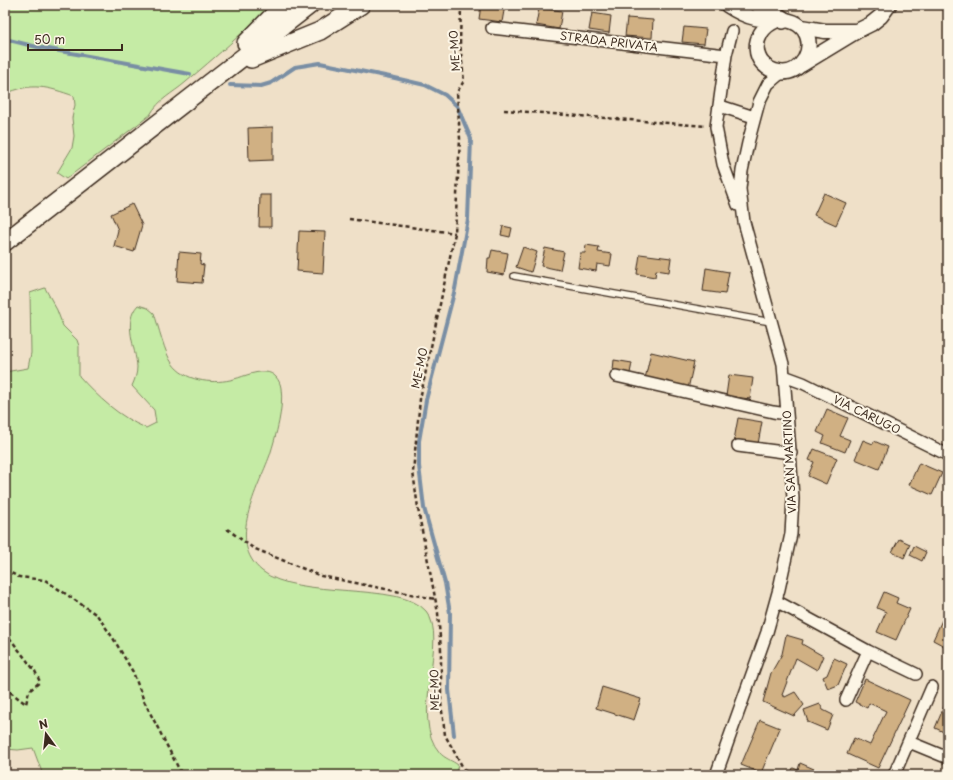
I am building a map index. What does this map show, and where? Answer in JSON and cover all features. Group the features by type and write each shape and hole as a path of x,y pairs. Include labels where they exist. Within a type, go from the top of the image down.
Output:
{"main road":[{"path":"164,118 164,112 169,104 230,57 283,5"},
{"path":"5,242 310,5"},
{"path":"222,73 270,50 320,31 361,5"},
{"path":"760,5 779,20"}],"street":[{"path":"732,8 749,28 756,43 761,61 770,69 782,72 790,71 871,24 881,16 889,5"},
{"path":"732,8 754,18 793,22 801,27 825,31 857,31"},
{"path":"756,43 763,28 779,20"},
{"path":"800,65 805,59 809,46 807,36 801,27"},
{"name":"STRADA PRIVATA","path":"492,28 726,54"},
{"path":"732,31 726,54 716,127 723,164 742,214"},
{"name":"VIA SAN MARTINO","path":"761,61 763,92"},
{"name":"VIA SAN MARTINO","path":"716,775 776,601 791,534 792,498 784,376 772,322 742,214 740,189 742,171 754,117 763,92 771,80 782,72"},
{"path":"720,106 754,117"},
{"path":"616,376 787,414"},
{"name":"VIA CARUGO","path":"784,376 803,383 948,455"},
{"path":"738,446 779,453 790,453"},
{"path":"776,601 868,651 916,674"},
{"path":"846,700 868,651"},
{"path":"894,775 932,687"},
{"path":"909,742 948,758"}],"lane":[{"path":"514,276 772,322"}],"path":[{"name":"ME-MO","path":"461,5 460,43 464,81 457,92 460,139 455,233 420,399 413,450 413,472 419,515 435,599 441,650 441,703 445,735 467,775"},
{"path":"504,110 601,116 716,127"},
{"path":"349,219 455,233"},
{"path":"227,530 252,548 321,576 435,599"},
{"path":"5,570 20,577 45,580 97,615 113,638 133,672 144,701 182,775"},
{"path":"5,632 35,671 40,682 29,691 26,704 5,688"}],"green space":[{"path":"5,5 270,5 229,45 157,105 150,115 66,179 57,173 72,148 74,136 72,118 75,105 74,96 40,87 24,88 5,94"},
{"path":"45,288 57,310 63,326 77,340 79,346 79,376 110,406 127,418 146,428 156,423 154,410 132,386 136,376 137,367 130,327 133,312 138,305 148,308 154,313 169,359 183,374 198,380 215,382 230,380 261,372 268,372 278,379 282,396 279,422 270,455 248,514 246,545 252,559 262,571 278,580 299,585 395,596 413,602 426,611 432,624 434,640 428,700 428,720 431,738 440,753 458,765 455,775 349,775 298,772 297,775 43,775 33,748 18,750 5,749 5,372 28,368 31,353 30,293"}],"building":[{"path":"481,5 505,5 502,22 479,19"},
{"path":"519,5 533,5 532,9 519,8"},
{"path":"539,8 562,11 559,29 536,25"},
{"path":"592,13 611,16 609,33 589,30"},
{"path":"627,18 653,20 652,38 625,36"},
{"path":"684,27 706,29 704,44 682,42"},
{"path":"273,127 273,160 249,161 248,128"},
{"path":"824,193 846,203 836,225 814,215"},
{"path":"260,195 271,195 271,227 259,227"},
{"path":"132,204 142,225 134,252 114,246 118,230 111,214"},
{"path":"503,226 512,228 510,237 501,235"},
{"path":"299,231 325,232 323,273 297,271"},
{"path":"586,245 599,247 598,252 612,254 610,266 597,264 596,271 578,268 580,253 585,253"},
{"path":"523,247 537,252 531,272 516,267"},
{"path":"545,248 564,252 560,270 541,266"},
{"path":"492,250 508,253 504,275 487,272 488,258 490,258"},
{"path":"179,252 201,254 200,264 204,265 202,283 177,281"},
{"path":"640,254 671,258 669,272 656,270 655,277 637,274"},
{"path":"706,268 729,272 725,294 703,291"},
{"path":"651,352 694,362 688,389 645,379"},
{"path":"614,360 632,363 630,373 613,370"},
{"path":"729,375 753,378 750,399 726,396"},
{"path":"827,409 848,418 840,436 850,440 845,452 822,443 825,436 817,432"},
{"path":"738,418 762,422 758,444 734,440"},
{"path":"863,440 873,444 874,441 888,447 879,469 855,459"},
{"path":"814,449 837,458 826,484 808,476 814,462 809,460"},
{"path":"919,463 942,473 932,495 909,485"},
{"path":"899,539 910,544 904,558 892,552"},
{"path":"914,546 926,552 922,561 910,555"},
{"path":"884,592 898,598 896,603 910,609 896,640 877,632 886,612 877,608"},
{"path":"942,620 948,623 948,648 933,640"},
{"path":"786,635 803,640 802,644 823,656 817,670 796,658 782,695 785,697 795,692 804,705 794,716 763,702 771,673 782,654"},
{"path":"834,658 847,664 838,685 828,689 823,677 827,675"},
{"path":"865,679 910,700 878,768 847,754 854,738 870,745 886,711 869,703 867,708 855,702"},
{"path":"602,687 641,699 634,720 596,708"},
{"path":"946,702 948,703 948,734 935,728"},
{"path":"820,704 823,710 833,715 827,730 808,722 804,710"},
{"path":"760,720 780,728 761,773 741,765"},
{"path":"800,763 814,769 811,775 790,775 793,768 798,770"}],"waterway":[{"path":"5,39 37,47 190,74"},
{"path":"230,85 261,86 271,83 295,67 320,63 395,78 425,85 445,95 457,106 471,139 468,219 455,289 426,400 419,441 419,466 424,508 445,583 450,613 449,690 454,735"}]}
